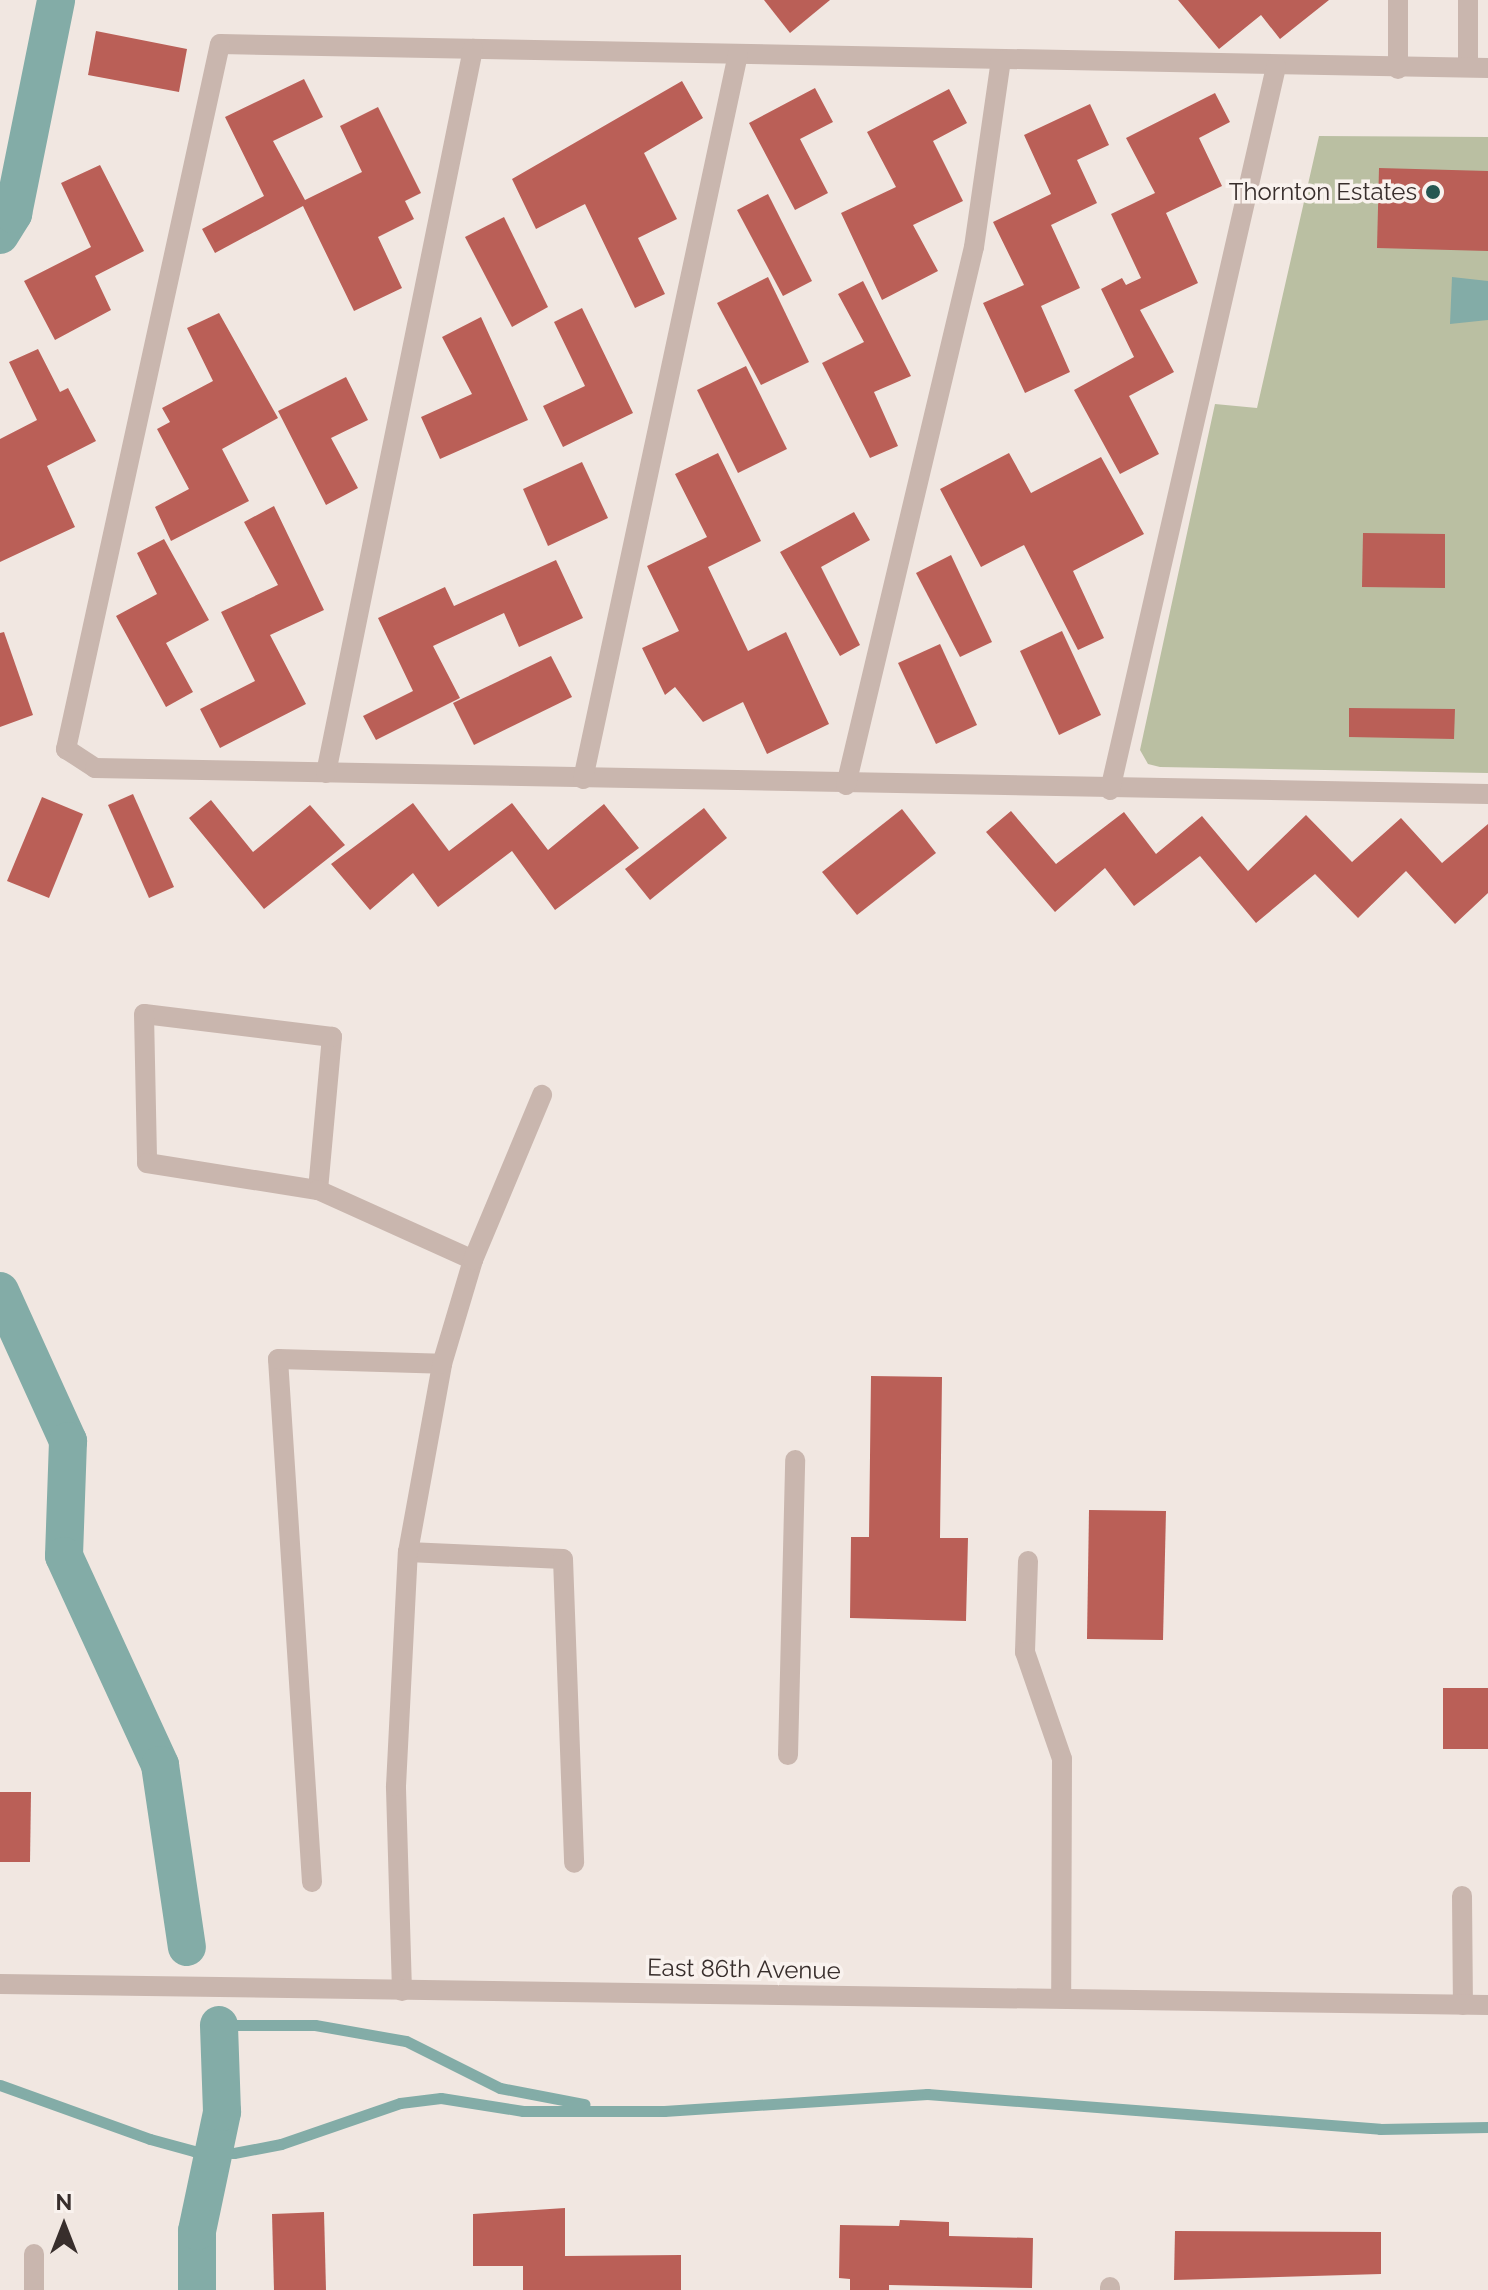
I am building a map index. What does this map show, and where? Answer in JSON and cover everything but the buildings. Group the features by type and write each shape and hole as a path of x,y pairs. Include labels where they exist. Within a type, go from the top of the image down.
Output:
{"street":[{"path":"1398,0 1398,69"},
{"path":"1468,0 1478,68 1276,67 220,44 66,749 95,768 1110,790 1488,794"},
{"path":"326,773 473,49"},
{"path":"583,779 738,54"},
{"path":"846,785 974,247 1001,60"},
{"path":"1110,790 1276,67"},
{"path":"318,1190 332,1037 144,1014 147,1163 318,1190 473,1260"},
{"path":"402,1991 396,1786 408,1552 442,1364 473,1260 542,1095"},
{"path":"312,1882 278,1359 442,1364"},
{"path":"788,1755 795,1460"},
{"path":"408,1552 563,1559 574,1863"},
{"path":"1028,1561 1025,1652 1062,1759 1061,1998"},
{"path":"1462,1896 1463,2005"},
{"name":"East 86th Avenue","path":"0,1984 1488,2005"},
{"path":"34,2254 34,2290"}],"green space":[{"path":"1319,136 1488,137 1488,773 1160,767 1148,764 1140,750 1215,404 1257,408"}],"water":[{"path":"1452,277 1488,281 1488,320 1450,324"}],"waterway":[{"path":"0,235 13,214 56,0"},
{"path":"0,1291 68,1441 64,1556 160,1765 187,1947"},
{"path":"219,2025 315,2025 406,2041 500,2088 584,2104"},
{"path":"197,2290 197,2231 222,2112 219,2025"},
{"path":"0,2085 150,2139 194,2151 234,2153 281,2144 400,2103 441,2098 523,2111 664,2111 927,2094 1380,2129 1488,2127"}],"place":[{"name":"Thornton Estates","path":"1433,192"}]}
